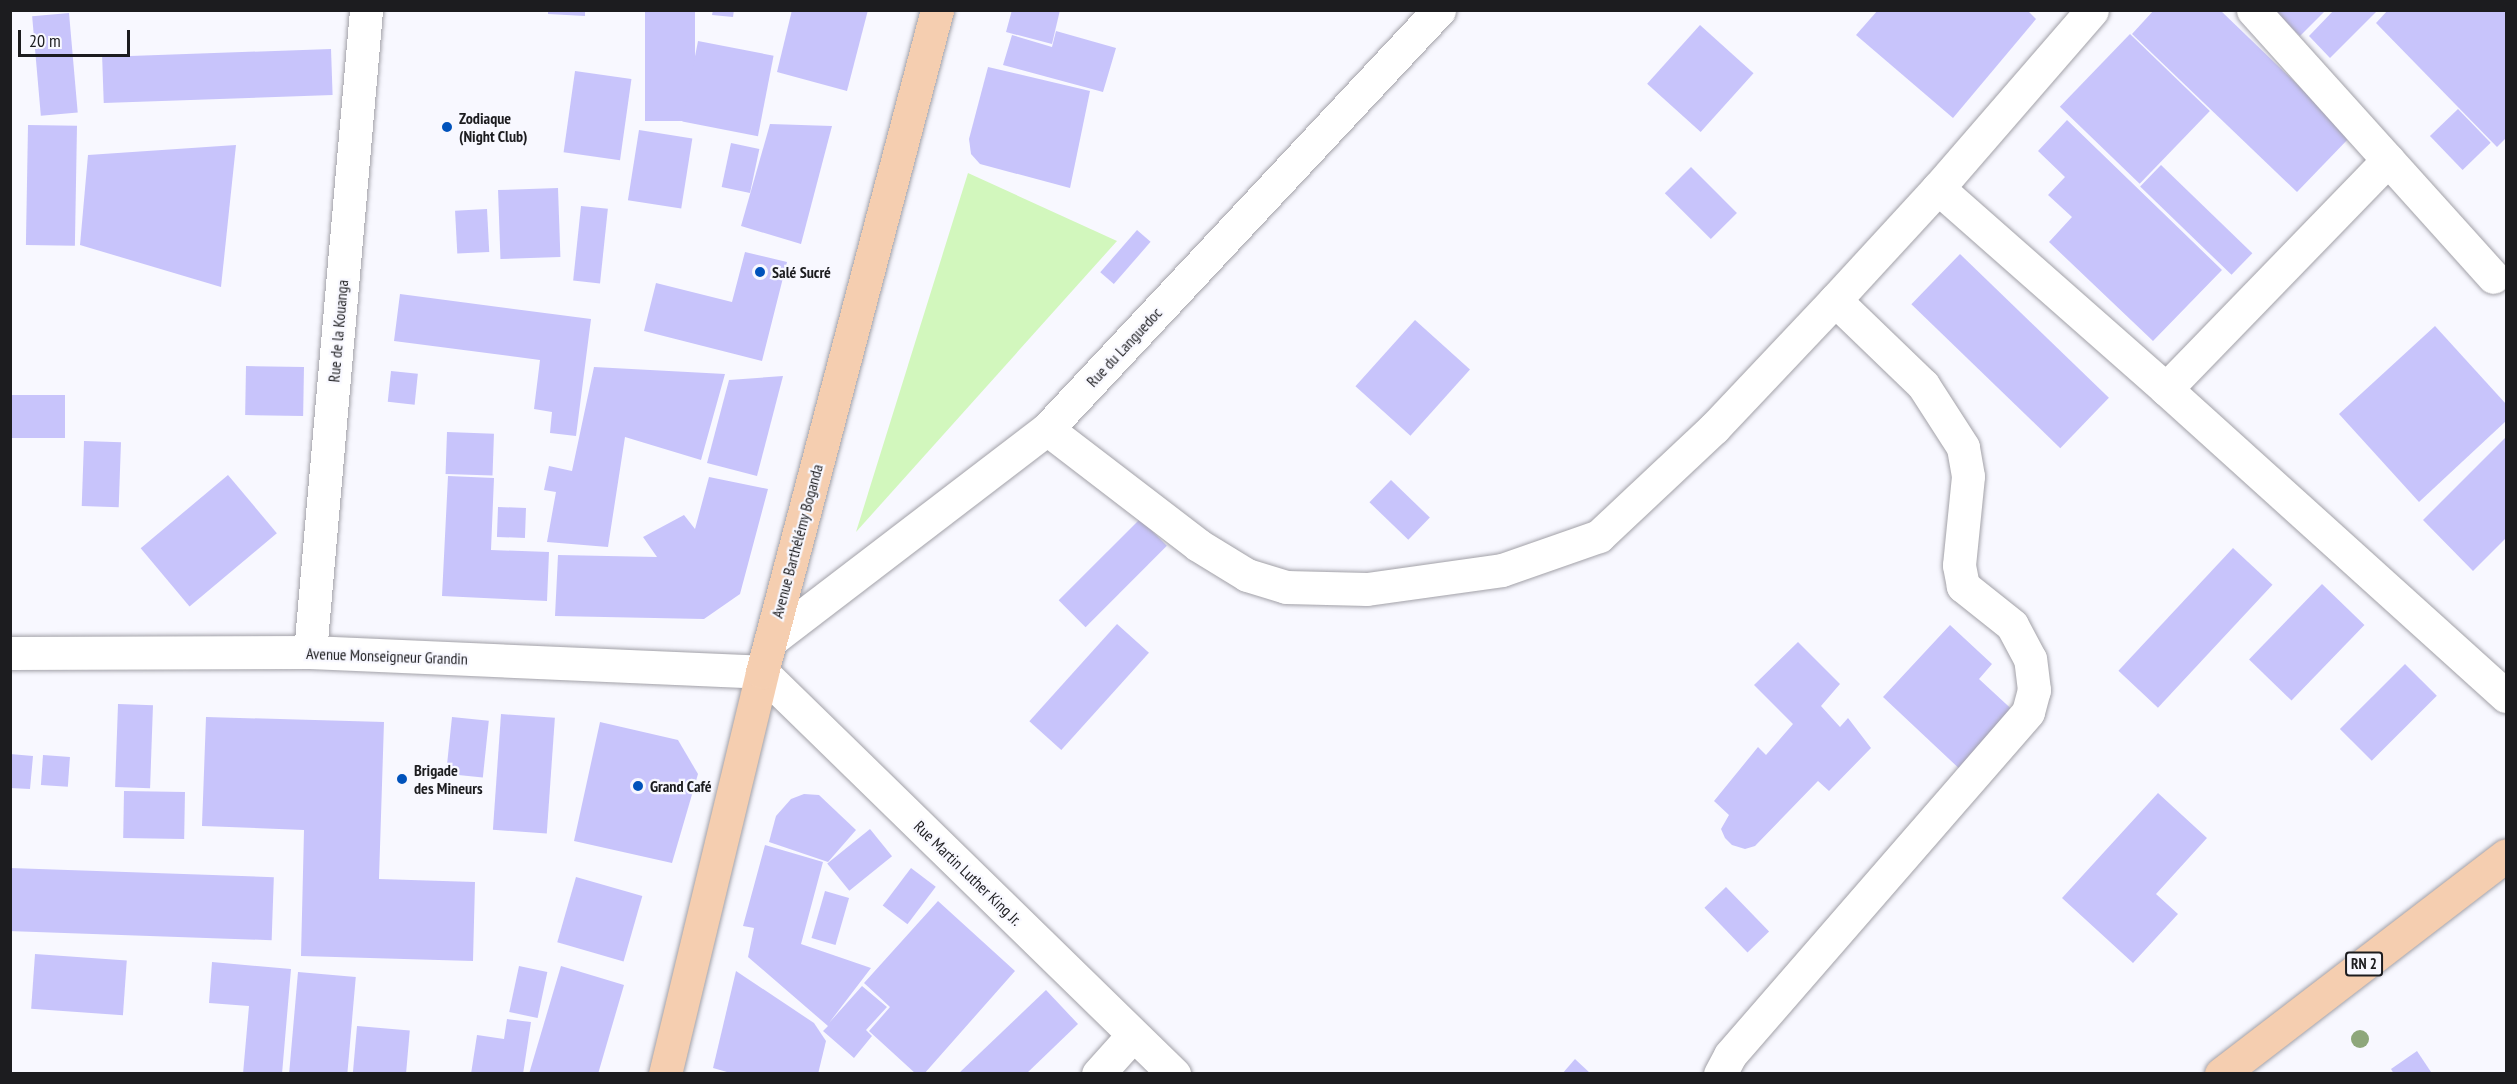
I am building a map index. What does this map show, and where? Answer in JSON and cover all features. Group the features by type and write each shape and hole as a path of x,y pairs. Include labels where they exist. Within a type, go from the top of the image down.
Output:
{"main road":[{"name":"Avenue Barthélémy Boganda","path":"665,1074 762,672 937,10"},
{"name":"RN 2","path":"2221,1074 2506,855"}],"street":[{"name":"Rue de la Kouanga","path":"310,652 366,10"},
{"name":"Rue du Languedoc","path":"771,640 1047,429 1439,10"},
{"path":"1047,429 1197,545 1248,575 1286,587 1367,589 1502,570 1599,536 1714,428 1834,300 1938,188 2092,10"},
{"path":"2253,10 2493,277"},
{"path":"2166,389 2388,160"},
{"path":"1938,188 2166,389 2506,696"},
{"path":"1720,1074 1730,1055 2028,712 2034,690 2031,659 2012,625 1963,586 1959,565 1968,476 1963,447 1923,385 1834,300"},
{"name":"Avenue Monseigneur Grandin","path":"10,653 310,652 762,672"},
{"name":"Rue Martin Luther King Jr.","path":"762,672 1174,1074"},
{"path":"1098,1074 1133,1035"}],"green space":[{"path":"968,173 1117,241 856,532"}],"building":[{"path":"548,10 585,10 585,16 548,14"},
{"path":"645,10 695,10 695,121 645,121"},
{"path":"713,10 734,10 733,17 712,15"},
{"path":"792,10 868,10 847,91 777,72"},
{"path":"1012,10 1060,10 1052,44 1006,32"},
{"path":"1878,10 2027,10 2036,19 1953,118 1856,35"},
{"path":"2154,10 2220,10 2351,136 2297,192 2132,34"},
{"path":"2274,10 2326,10 2300,36"},
{"path":"2334,10 2378,10 2330,58 2309,36"},
{"path":"2388,10 2506,10 2506,138 2497,147 2376,23"},
{"path":"69,13 78,113 41,116 32,16"},
{"path":"1700,25 1754,73 1701,132 1647,84"},
{"path":"1056,31 1116,48 1103,92 1003,65 1012,35 1052,47"},
{"path":"2130,34 2210,111 2140,184 2060,107"},
{"path":"698,41 774,56 758,136 682,121"},
{"path":"331,49 333,95 104,103 102,57"},
{"path":"988,67 1090,91 1070,188 980,164 971,154 969,139"},
{"path":"575,71 631,79 620,160 564,152"},
{"path":"2458,109 2491,143 2463,170 2430,136"},
{"path":"2067,120 2222,270 2153,341 2049,242 2072,217 2048,195 2065,177 2038,151"},
{"path":"770,124 832,126 801,244 741,226"},
{"path":"28,125 77,126 75,246 26,245"},
{"path":"639,130 692,138 681,209 628,200"},
{"path":"731,143 759,149 750,193 722,187"},
{"path":"236,145 221,287 80,245 88,155"},
{"path":"2161,165 2252,253 2232,275 2140,187"},
{"path":"1691,167 1737,213 1711,239 1665,193"},
{"path":"558,188 560,257 500,259 498,190"},
{"path":"581,206 608,209 600,283 573,281"},
{"path":"487,209 489,252 457,254 455,211"},
{"path":"1137,230 1151,242 1114,284 1100,272"},
{"path":"745,252 787,262 762,361 644,331 656,283 732,302"},
{"path":"1960,254 2109,398 2060,448 1911,304"},
{"path":"400,294 591,319 576,436 550,433 552,412 534,409 540,360 394,341"},
{"path":"1415,320 1470,370 1410,436 1355,386"},
{"path":"2435,326 2506,404 2506,421 2419,502 2339,414"},
{"path":"246,366 304,367 303,416 245,415"},
{"path":"594,367 725,374 701,460 625,437 608,547 547,542 556,492 544,490 549,466 572,471"},
{"path":"391,371 418,374 415,405 388,402"},
{"path":"783,376 757,476 707,463 729,380"},
{"path":"10,395 65,395 65,438 10,438"},
{"path":"447,432 494,434 493,476 446,474"},
{"path":"2506,437 2506,538 2473,571 2423,520"},
{"path":"84,441 121,442 119,507 82,506"},
{"path":"228,475 277,533 190,606 141,548"},
{"path":"448,476 494,478 491,550 549,552 547,601 442,596"},
{"path":"709,477 768,489 740,594 704,619 555,616 558,555 657,557 643,537 684,515 695,529"},
{"path":"1391,480 1430,518 1408,540 1369,502"},
{"path":"498,507 526,508 525,538 497,537"},
{"path":"1140,519 1167,546 1086,627 1059,600"},
{"path":"2233,548 2272,585 2158,708 2118,671"},
{"path":"2322,584 2364,625 2292,701 2249,660"},
{"path":"1117,624 1149,653 1061,750 1029,721"},
{"path":"1950,625 1992,664 1979,679 2019,716 1965,774 1883,697"},
{"path":"1798,642 1840,684 1821,706 1840,727 1848,718 1871,748 1829,791 1818,781 1755,846 1745,849 1732,845 1725,838 1721,829 1729,815 1714,801 1758,747 1766,755 1793,724 1754,685"},
{"path":"2405,664 2437,696 2372,761 2340,729"},
{"path":"118,704 153,705 150,788 115,787"},
{"path":"501,714 555,718 547,833 493,830"},
{"path":"206,717 384,722 379,879 475,882 473,961 301,956 304,830 202,826"},
{"path":"452,717 489,721 483,778 446,774"},
{"path":"600,722 678,740 698,774 672,863 574,841"},
{"path":"10,754 33,756 30,789 10,788"},
{"path":"43,755 70,757 68,787 41,785"},
{"path":"124,791 185,792 184,839 123,838"},
{"path":"2158,793 2207,838 2156,894 2178,914 2133,963 2062,898"},
{"path":"804,794 819,795 856,830 828,862 769,842 776,816 791,799"},
{"path":"870,829 892,856 849,891 827,864"},
{"path":"765,845 823,862 801,944 871,968 829,1023 862,986 887,1007 866,1030 872,1036 854,1058 823,1031 828,1026 748,957 754,928 743,926"},
{"path":"10,868 274,877 272,940 10,931"},
{"path":"911,868 936,887 907,924 883,906"},
{"path":"576,877 642,896 624,961 557,942"},
{"path":"1726,887 1769,932 1747,952 1704,908"},
{"path":"825,891 849,898 836,945 811,938"},
{"path":"938,901 1015,971 924,1074 916,1074 869,1031 890,1007 864,983"},
{"path":"35,954 127,960 123,1015 31,1009"},
{"path":"212,962 291,969 282,1074 243,1074 249,1006 209,1003"},
{"path":"519,966 547,972 538,1018 509,1012"},
{"path":"561,966 624,985 598,1074 529,1074"},
{"path":"736,971 814,1023 826,1041 818,1074 734,1074 713,1068"},
{"path":"298,972 356,977 347,1074 289,1074"},
{"path":"1046,990 1078,1024 1026,1074 958,1074"},
{"path":"507,1019 531,1022 523,1074 471,1074 477,1035 504,1039"},
{"path":"357,1026 410,1031 406,1074 353,1074"},
{"path":"2417,1051 2431,1072 2394,1074 2391,1069"},
{"path":"1575,1059 1591,1074 1562,1074"}],"place":[{"name":"Zodiaque (Night Club)","path":"447,127"},
{"name":"Salé Sucré","path":"760,272"},
{"name":"Brigade des Mineurs","path":"402,779"},
{"name":"Grand Café","path":"638,786"}]}
